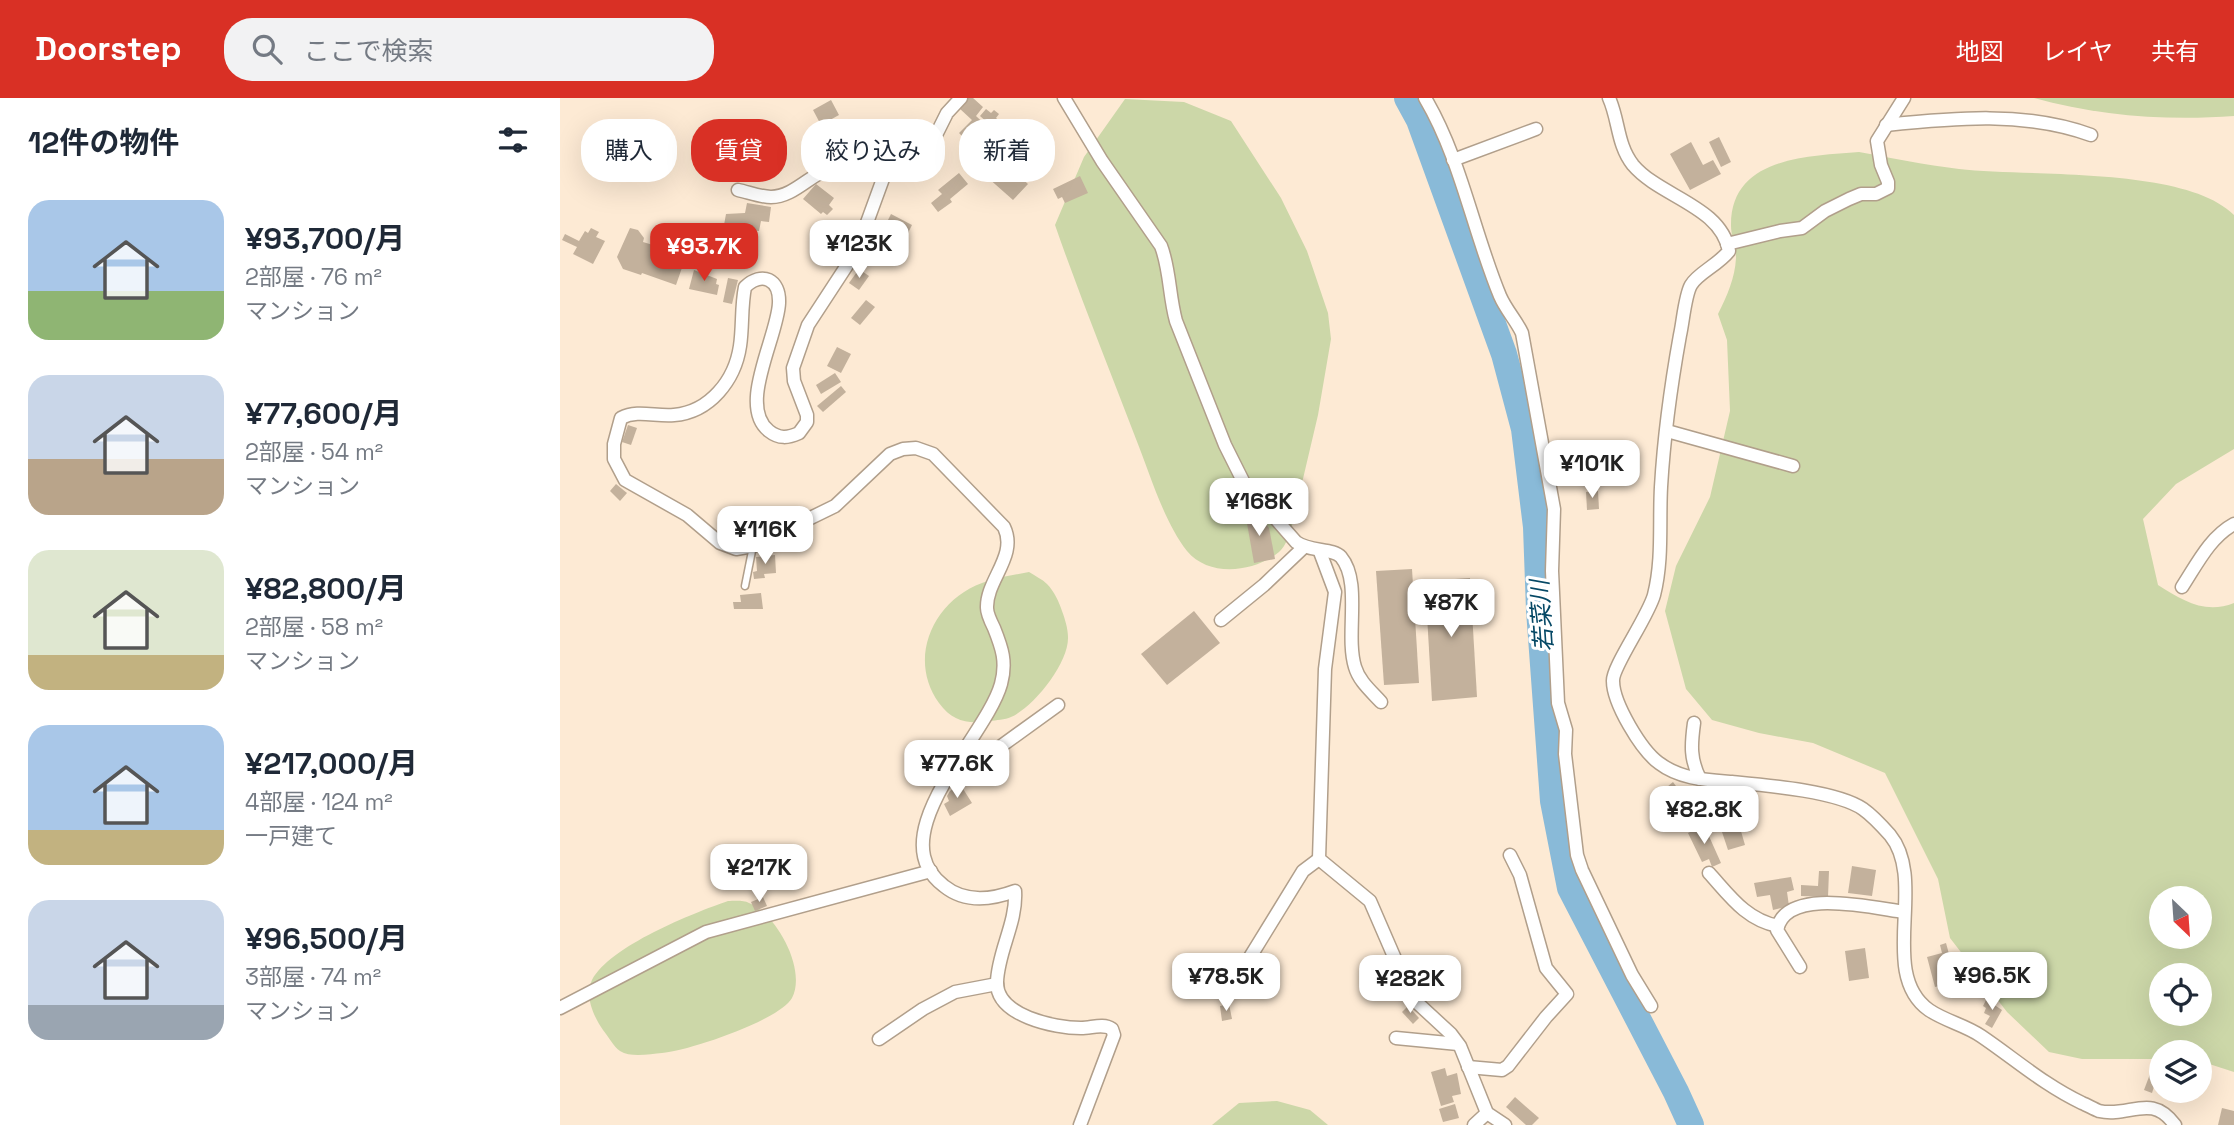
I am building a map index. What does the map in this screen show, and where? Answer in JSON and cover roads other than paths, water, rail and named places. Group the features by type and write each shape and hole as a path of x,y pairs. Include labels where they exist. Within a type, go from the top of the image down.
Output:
{"street":[{"path":"944,119 961,98"},
{"path":"1064,98 1102,161 1161,246 1176,321 1225,445 1244,483 1304,547 1320,552 1333,551 1340,556 1349,573 1353,598 1350,642 1356,669 1362,682 1381,702"},
{"path":"1424,98 1437,118 1501,298 1522,333 1554,509 1552,571 1558,704 1566,730 1565,754 1577,855 1632,975 1651,1006"},
{"path":"1609,98 1620,141 1631,163 1649,180 1712,220 1726,238 1728,251 1720,263 1700,275 1690,285 1668,400 1661,489 1662,545 1653,597 1640,627 1612,676 1614,694 1632,729 1655,761 1675,774 1758,784 1835,798 1861,807 1877,820 1896,843 1904,864 1905,966 1913,992 1920,1003 1931,1012 1979,1034 2046,1084 2070,1097 2100,1111 2157,1108 2175,1125"},
{"path":"1727,244 1780,230 1802,228 1849,198 1884,192 1888,188 1888,182 1881,166 1877,141 1904,98"},
{"path":"1886,125 2004,117 2074,128 2091,135"},
{"path":"1453,160 1536,129"},
{"path":"738,190 771,197 785,194 805,182"},
{"path":"882,182 856,250 808,325 796,352 794,381 807,415 807,422 799,433 785,438 777,436 763,425 760,414 757,398 760,374 780,304 772,281 766,277 758,278 745,287 738,357 728,380 710,401 690,412 681,415 629,414 618,424 614,458 625,480 687,515 720,543 736,549 753,546 835,506 890,454 903,449 916,448 933,454 1004,527 1009,542 987,608 1004,650 1000,687 936,799 921,843 931,871 945,887 960,895 977,899 997,898 1015,891 1012,923 997,984 1000,995 1010,1009 1032,1019 1067,1027 1102,1026 1112,1029 1114,1035 1080,1125"},
{"path":"1667,431 1793,466"},
{"path":"2182,587 2209,546 2222,530 2234,523"},
{"path":"1221,620 1265,585 1304,547"},
{"path":"1244,967 1303,872 1319,859 1325,669 1335,592 1320,552"},
{"path":"948,778 997,749 1058,705"},
{"path":"1694,723 1690,750 1700,779"},
{"path":"1468,1067 1502,1070 1508,1066 1567,994 1546,968 1520,875 1510,855"},
{"path":"1319,859 1370,901 1412,998 1451,1034 1458,1044 1487,1113 1505,1125"},
{"path":"560,1008 706,932 931,871"},
{"path":"1709,873 1738,906 1753,918 1764,924 1777,926"},
{"path":"1800,967 1780,937 1777,926 1785,914 1800,906 1815,902 1904,912"},
{"path":"879,1039 923,1009 955,992 997,984"},
{"path":"1396,1038 1458,1044"},
{"path":"1474,1125 1487,1113"}],"lane":[{"path":"745,586 753,546"}],"waterway":[{"name":"若菜川","path":"1407,98 1419,120 1504,354 1524,429 1536,527 1539,610 1553,801 1570,888 1691,1125"}]}
